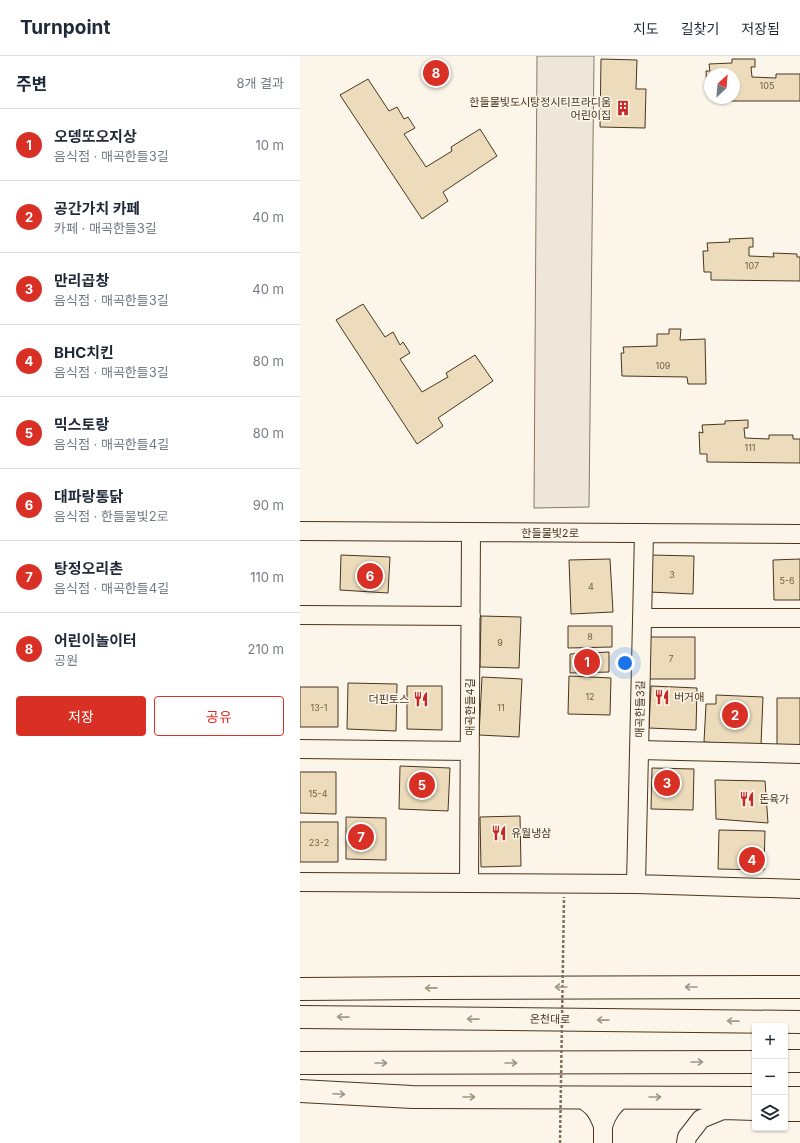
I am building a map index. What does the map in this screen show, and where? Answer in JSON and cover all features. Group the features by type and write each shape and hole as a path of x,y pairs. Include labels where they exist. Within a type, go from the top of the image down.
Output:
{"highway":[{"path":"300,989 800,987"},
{"name":"온천대로","path":"300,1017 800,1022"},
{"path":"788,1062 800,1061"},
{"path":"300,1063 752,1062"},
{"path":"300,1092 412,1097 752,1098"},
{"path":"788,1098 800,1098"}],"street":[{"name":"한들물빛2로","path":"300,531 800,534"},
{"name":"매곡한들4길","path":"469,882 471,532"},
{"name":"매곡한들3길","path":"636,884 644,533"},
{"path":"300,616 471,616"},
{"path":"642,618 800,618"},
{"path":"300,749 470,751"},
{"path":"639,750 800,754"},
{"path":"300,882 636,884 800,890"},
{"path":"578,1097 590,1103 598,1114 603,1135"},
{"path":"603,1135 607,1115 614,1104 624,1097"},
{"path":"686,1143 687,1137 700,1119 723,1110 752,1111"},
{"path":"788,1112 800,1112"}],"path":[{"path":"560,1143 564,897"}],"shaded area":[{"path":"537,56 594,56 589,507 534,508"}],"building":[{"name":"한들물빛도시탕정시티프라디움 어린이집","path":"601,59 637,60 636,89 646,89 645,128 600,127"},
{"path":"732,59 755,59 755,67 751,67 752,77 776,78 776,74 800,74 800,101 740,101 740,68 710,68 709,64 732,63"},
{"path":"368,79 389,111 397,107 404,119 408,117 415,128 404,134 426,167 452,151 451,147 480,129 497,156 443,192 448,201 422,219 340,95"},
{"path":"753,238 753,247 749,247 749,256 774,257 773,253 797,254 797,257 800,257 800,281 711,280 711,272 704,272 703,251 708,251 707,243 730,242 729,239"},
{"path":"363,304 385,337 393,332 400,345 403,342 410,353 400,359 422,392 448,377 446,373 475,355 493,381 438,418 443,426 417,444 336,320"},
{"path":"669,329 681,329 680,340 705,339 706,384 688,384 687,377 622,376 621,353 624,353 623,347 657,346 657,334 669,334"},
{"path":"748,420 748,428 744,428 745,438 769,439 769,435 793,435 793,439 800,439 800,463 707,462 707,454 700,454 699,432 703,433 702,425 725,424 725,421"},
{"path":"341,555 390,557 388,593 340,590"},
{"path":"650,555 694,556 693,594 649,592"},
{"path":"610,559 613,612 571,614 569,560"},
{"path":"800,559 800,600 774,600 773,560"},
{"path":"481,616 521,617 519,668 480,667"},
{"path":"568,626 612,626 612,647 568,648"},
{"path":"648,637 695,637 695,679 648,679"},
{"path":"609,652 609,672 570,673 570,654"},
{"path":"569,676 611,678 610,715 568,714"},
{"path":"482,677 522,679 519,737 479,735"},
{"path":"348,683 397,684 396,731 347,729"},
{"path":"407,686 442,686 442,730 407,729"},
{"path":"651,686 697,688 696,730 649,728"},
{"path":"300,687 338,687 338,727 300,727"},
{"path":"716,695 763,697 761,745 704,742 706,704 716,704"},
{"path":"777,698 800,698 800,745 777,745"},
{"path":"400,766 450,768 448,811 399,809"},
{"path":"652,768 694,769 693,810 651,809"},
{"path":"300,772 336,772 336,814 300,813"},
{"path":"715,780 765,781 768,823 716,819"},
{"path":"520,816 521,866 481,867 480,817"},
{"path":"346,817 386,818 386,860 346,859"},
{"path":"300,822 338,822 338,862 300,862"},
{"path":"719,830 765,831 764,870 718,869"}],"place":[{"name":"어린이놀이터","path":"436,73"},
{"name":"한들물빛도시탕정시티프라디움 어린이집","path":"623,108"},
{"name":"대파랑통닭","path":"370,576"},
{"name":"오뎅또오지상","path":"587,662"},
{"name":"버거애","path":"662,697"},
{"name":"더핀토스","path":"421,699"},
{"name":"공간가치 카페","path":"735,715"},
{"name":"만리곱창","path":"667,783"},
{"name":"믹스토랑","path":"422,785"},
{"name":"돈육가","path":"747,799"},
{"name":"유월냉삼","path":"499,833"},
{"name":"탕정오리촌","path":"361,837"},
{"name":"BHC치킨","path":"752,860"}]}
